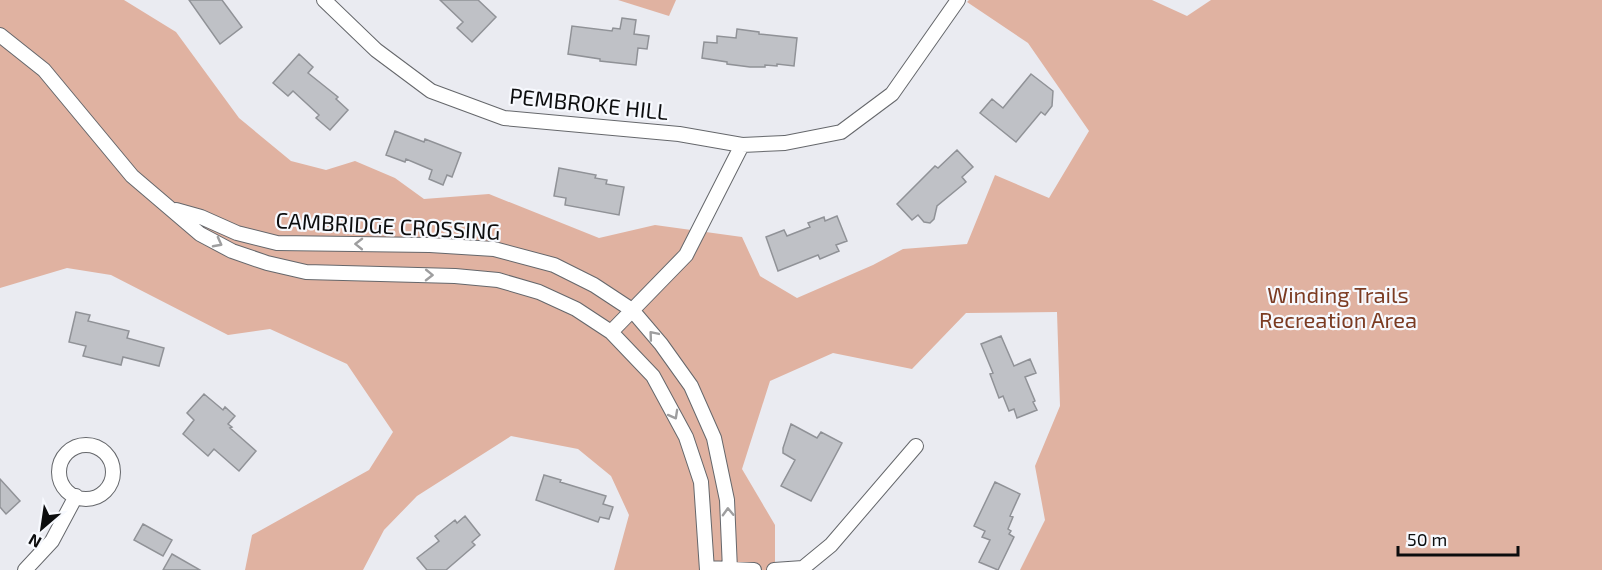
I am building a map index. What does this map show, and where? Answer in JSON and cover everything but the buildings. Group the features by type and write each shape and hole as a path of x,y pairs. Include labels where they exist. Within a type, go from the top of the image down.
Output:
{"street":[{"name":"PEMBROKE HILL","path":"324,0 376,50 431,91 504,118 679,134 742,145 785,143 841,132 892,94 958,0"},
{"name":"CAMBRIDGE CROSSING","path":"0,35 44,70 132,176 200,234 232,251 267,263 306,272 455,276 498,280 539,292 576,309 611,332 652,376 686,437 701,482 707,569"},
{"path":"611,332 686,255 742,145"},
{"name":"CAMBRIDGE CROSSING","path":"171,209 277,243 430,245 494,249 554,265 594,285 632,310 661,344 691,386 714,438 727,500 730,570"},
{"path":"774,570 802,568 831,544 916,446"},
{"path":"25,570 52,541 76,496"},
{"path":"707,569 754,570"}],"green space":[{"name":"Winding Trails Recreation Area","path":"0,0 124,0 176,32 239,118 291,161 326,170 355,161 395,178 424,199 489,194 599,238 655,225 742,237 760,276 797,298 873,265 903,249 967,244 995,175 1049,198 1089,131 1028,43 967,2 969,0 1152,0 1187,16 1211,0 1602,0 1602,570 1020,570 1045,520 1035,466 1060,406 1057,312 966,313 912,369 833,353 770,381 742,469 775,525 775,570 614,570 629,515 611,476 578,449 511,436 417,496 384,530 363,570 245,570 252,535 369,470 393,432 347,364 270,329 228,335 111,275 67,268 0,288"},
{"path":"618,0 676,0 669,16"}]}
